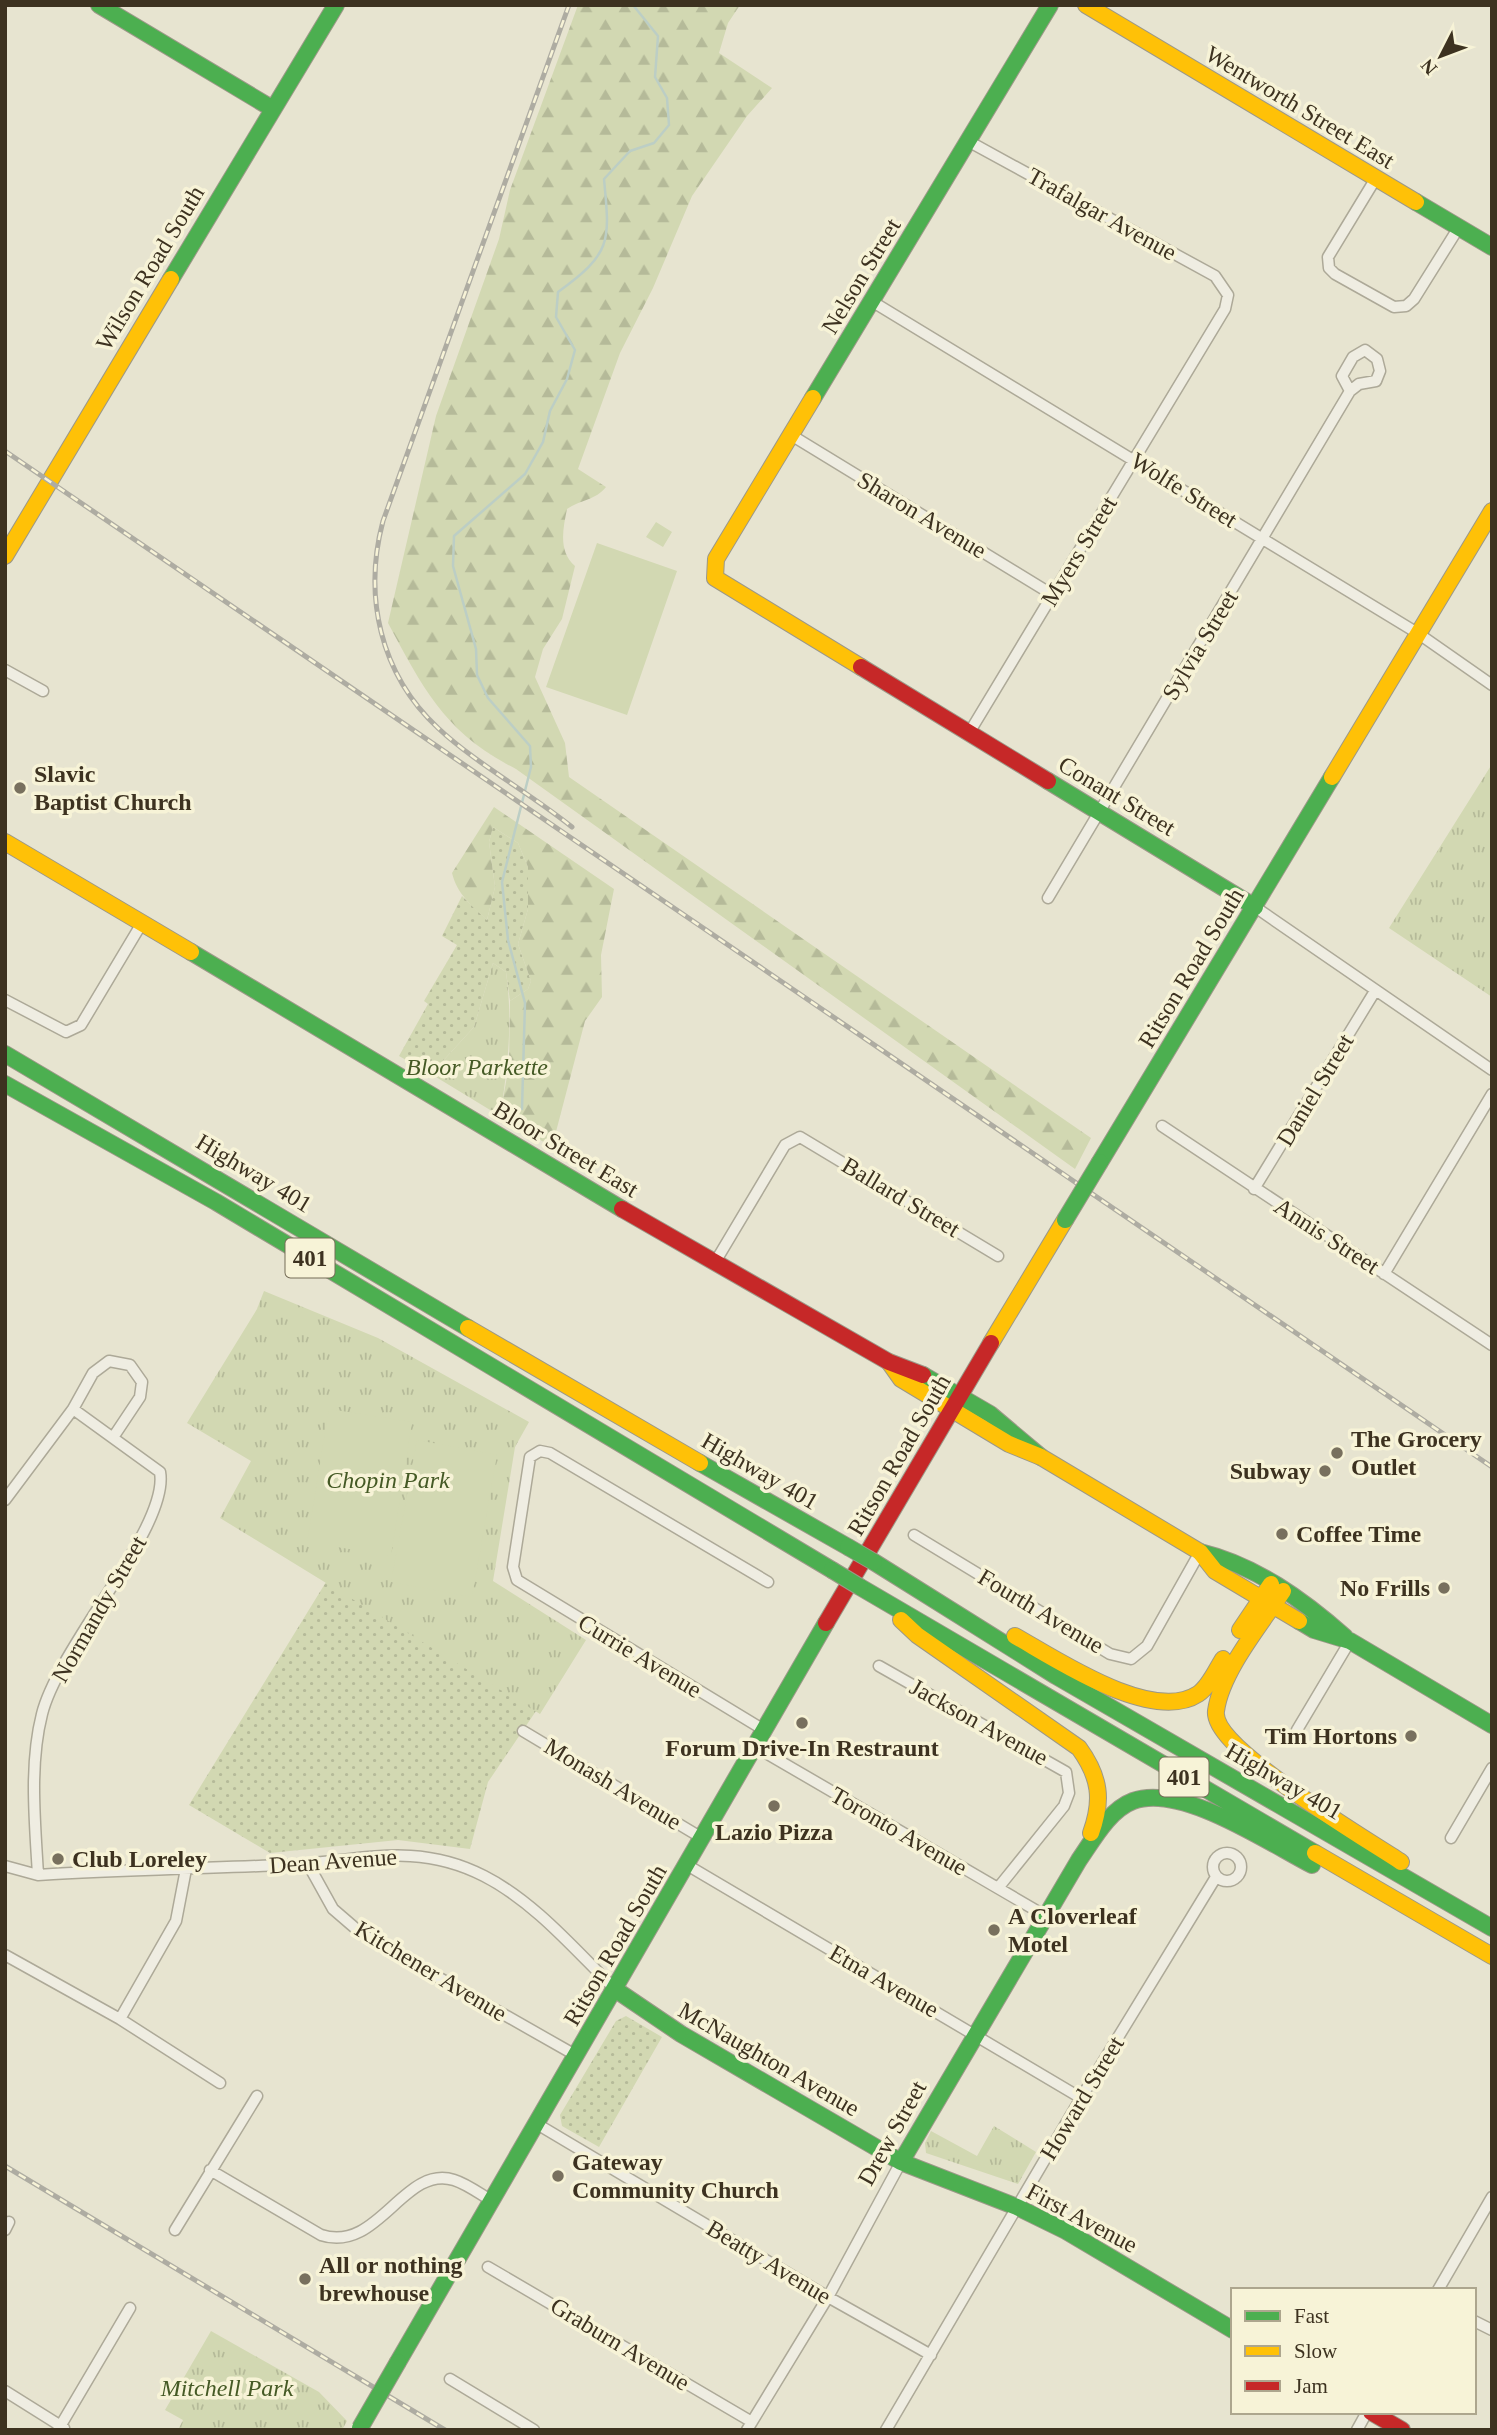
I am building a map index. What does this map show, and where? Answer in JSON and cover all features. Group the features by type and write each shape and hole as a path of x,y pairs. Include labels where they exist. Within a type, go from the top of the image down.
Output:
{"main road":[{"path":"99,5 272,109"},
{"name":"Wilson Road South","path":"5,556 336,5"},
{"name":"Nelson Street","path":"713,572 716,559 1050,5"},
{"name":"Wentworth Street East","path":"1086,5 1492,247"},
{"name":"Ritson Road South","path":"359,2429 955,1403 1492,510"},
{"name":"Conant Street","path":"713,572 720,584 1255,907"},
{"name":"Bloor Street East","path":"5,842 714,1264 889,1362 901,1379 955,1403 1009,1444 1041,1457 1200,1552 1215,1571 1266,1602 1314,1630 1350,1641"},
{"name":"Highway 401","path":"5,1054 592,1402 908,1582 1056,1676 1492,1928"},
{"name":"Highway 401","path":"5,1084 216,1202 860,1587 1492,1956"},
{"name":"Bloor Street East","path":"1200,1552 1221,1555 1320,1613 1350,1641 1492,1725"},
{"path":"908,1582 1125,1692 1153,1702 1173,1703 1197,1695 1277,1588"},
{"path":"877,1597 916,1635 1060,1731 1093,1765 1100,1788 1100,1810 1079,1860"},
{"path":"1266,1602 1221,1687 1215,1714 1221,1731 1254,1764 1403,1864 1465,1913"},
{"path":"1079,1860 1108,1820 1133,1801 1149,1797 1175,1800 1423,1917"},
{"name":"Drew Street","path":"901,2162 1044,1915 1079,1860"},
{"name":"McNaughton Avenue","path":"616,1990 681,2034 901,2162"},
{"name":"First Avenue","path":"901,2162 1017,2207 1066,2231 1231,2329"},
{"path":"1373,2414 1402,2430"}],"street":[{"name":"Trafalgar Avenue","path":"968,141 1215,276 1228,295"},
{"path":"1376,178 1328,257 1329,268 1335,274 1394,307 1406,306 1414,299 1459,228"},
{"name":"Myers Street","path":"969,733 1225,309 1228,295"},
{"name":"Wolfe Street","path":"873,302 1419,634 1492,685"},
{"name":"Sylvia Street","path":"1048,898 1350,391"},
{"name":"Sharon Avenue","path":"791,435 1053,595"},
{"path":"5,670 43,691"},
{"name":"Conant Street","path":"1255,907 1492,1070"},
{"path":"5,1000 65,1032 80,1026 142,923"},
{"name":"Daniel Street","path":"1254,1189 1375,991"},
{"path":"1384,1274 1492,1094"},
{"name":"Annis Street","path":"1162,1126 1492,1345"},
{"name":"Ballard Street","path":"714,1264 785,1145 794,1138 805,1139 998,1256"},
{"path":"5,1500 73,1409 93,1373 109,1361 130,1365 142,1382 140,1397 114,1436 73,1409"},
{"name":"Normandy Street","path":"38,1875 33,1793 42,1714 62,1664 145,1531 163,1486 160,1472 114,1436"},
{"name":"Currie Avenue","path":"764,1730 517,1580 513,1567 530,1457 540,1451 550,1453 768,1583"},
{"name":"Fourth Avenue","path":"914,1535 1110,1654 1131,1659 1147,1646 1200,1552"},
{"path":"1297,1730 1350,1641"},
{"name":"Jackson Avenue","path":"879,1666 1066,1772 1069,1794 1064,1806 998,1888"},
{"name":"Monash Avenue","path":"523,1731 702,1838"},
{"name":"Toronto Avenue","path":"754,1746 1044,1915"},
{"path":"1451,1838 1492,1768"},
{"name":"Dean Avenue","path":"5,1866 38,1875 308,1864 376,1854 413,1856 451,1863 483,1875 521,1900 616,1990"},
{"name":"Kitchener Avenue","path":"308,1864 333,1909 362,1934 577,2056"},
{"name":"Etna Avenue","path":"687,1865 1081,2098"},
{"path":"120,2019 176,1922 186,1869"},
{"name":"Howard Street","path":"886,2430 1081,2098 1216,1877"},
{"path":"5,1955 120,2019 220,2082"},
{"path":"175,2230 257,2096"},
{"name":"Beatty Avenue","path":"537,2124 828,2297 931,2354"},
{"name":"Drew Street","path":"749,2426 828,2297 901,2162"},
{"path":"211,2170 321,2235 334,2239 359,2234 431,2180 454,2180 492,2201"},
{"path":"1439,2288 1492,2197"},
{"name":"Graburn Avenue","path":"488,2267 749,2426"},
{"path":"5,2391 62,2428 130,2308"},
{"path":"1476,2322 1492,2330"},
{"path":"450,2379 534,2430"},
{"path":"1357,2430 1368,2414"}],"green space":[{"path":"578,5 740,5 728,23 719,53 772,88 747,116 692,196 653,288 620,353 578,469 606,487 598,495 567,509 563,532 564,547 575,566 562,619 543,649 535,677 565,743 569,777 1091,1138 1075,1169 516,769 471,740 439,708 413,669 388,623 436,416 499,239 510,190"},
{"path":"656,522 672,532 663,547 646,537"},
{"path":"597,543 677,571 627,715 546,687"},
{"path":"1492,764 1492,997 1389,928"},
{"path":"494,807 614,889 601,955 602,997 585,1021 552,1147 500,1116 509,1065 510,1001 528,989 531,981 518,944 528,909 528,867 518,843 493,827 489,842 495,887 487,920 461,893 452,873"},
{"path":"493,827 518,843 528,867 528,909 518,944 531,981 528,989 510,1001 506,972 493,963 474,1027 431,1074 399,1056 428,1004 424,1001 457,945 442,936 462,896 487,920 495,887 489,842"},
{"name":"Bloor Parkette","path":"493,963 506,972 509,1008 507,1062 500,1116 431,1074 474,1027"},
{"name":"Chopin Park","path":"264,1291 378,1338 529,1422 515,1447 493,1581 586,1640 540,1714 220,1518 251,1461 187,1423 257,1309"},
{"path":"329,1409 412,1422 391,1556 307,1542"},
{"path":"417,1440 497,1455 472,1597 391,1582"},
{"path":"326,1582 536,1711 488,1782 470,1849 398,1840 270,1853 189,1805"},
{"path":"626,2016 662,2037 599,2147 562,2126 560,2115 616,2021"},
{"path":"994,2126 1036,2152 1018,2184 926,2153 925,2143 931,2131 977,2156"},
{"name":"Mitchell Park","path":"211,2331 319,2392 347,2421 342,2430 178,2430 183,2420 165,2410"}],"waterway":[{"path":"522,1109 525,1003 508,940 502,882 531,767 530,746 488,698 477,675 476,649 453,566 454,536 525,474 543,442 550,411 567,379 575,350 556,317 558,292 589,267 604,244 607,218 604,179 630,151 654,143 669,125 667,98 655,77 658,36 633,5"}],"railway":[{"path":"569,5 383,521 375,577 381,632 390,659 418,707 453,741 572,827"},
{"path":"5,451 1492,1467"},
{"path":"5,2166 445,2430"}],"traffic: fast":[{"path":"99,5 273,109"},
{"path":"171,279 336,5"},
{"path":"813,398 1050,5"},
{"path":"1416,202 1492,247"},
{"path":"1100,1162 1332,777"},
{"path":"1048,781 1255,907"},
{"path":"191,952 622,1209"},
{"path":"5,1054 468,1328"},
{"path":"5,1084 216,1202 832,1570"},
{"path":"1065,1220 1100,1162"},
{"path":"923,1375 990,1414 1041,1457"},
{"path":"700,1463 848,1547"},
{"path":"848,1547 874,1562"},
{"path":"1200,1552 1259,1575 1295,1597 1345,1637"},
{"path":"874,1562 1056,1676 1492,1928"},
{"path":"832,1570 860,1587"},
{"path":"860,1587 1315,1853"},
{"path":"1299,1621 1314,1630 1350,1641 1492,1725"},
{"path":"398,2362 826,1623"},
{"path":"1079,1860 1102,1826 1116,1811 1133,1801 1153,1798 1175,1800 1224,1818 1312,1865"},
{"path":"901,2162 1079,1860"},
{"path":"616,1990 681,2034 901,2162 1017,2207 1066,2231 1231,2329"},
{"path":"360,2428 398,2362"}],"traffic: slow":[{"path":"1086,5 1416,202"},
{"path":"5,556 171,279"},
{"path":"813,398 716,559 715,578 861,667"},
{"path":"1332,777 1492,511"},
{"path":"5,842 191,952"},
{"path":"991,1343 1065,1220"},
{"path":"468,1328 700,1463"},
{"path":"889,1362 901,1379 1009,1444 1041,1457 1200,1552 1215,1571 1299,1621"},
{"path":"1240,1630 1271,1584"},
{"path":"1283,1591 1225,1680 1216,1711 1221,1727 1238,1747 1294,1792 1401,1862"},
{"path":"901,1620 917,1635 1079,1748 1091,1769 1097,1789 1097,1810 1091,1833"},
{"path":"1015,1636 1105,1685 1156,1701 1179,1701 1198,1694 1209,1683 1223,1659"},
{"path":"1315,1853 1492,1956"}],"traffic: jam":[{"path":"861,667 1048,781"},
{"path":"622,1209 889,1362 923,1375"},
{"path":"826,1623 991,1343"},
{"path":"1374,2414 1402,2430"}],"place":[{"name":"Slavic Baptist Church","path":"20,788"},
{"name":"The Grocery Outlet","path":"1337,1453"},
{"name":"Subway","path":"1325,1471"},
{"name":"Coffee Time","path":"1282,1534"},
{"name":"No Frills","path":"1444,1588"},
{"name":"Forum Drive-In Restraunt","path":"802,1723"},
{"name":"Tim Hortons","path":"1411,1736"},
{"name":"Lazio Pizza","path":"774,1806"},
{"name":"Club Loreley","path":"58,1859"},
{"name":"A Cloverleaf Motel","path":"994,1930"},
{"name":"Gateway Community Church","path":"558,2176"},
{"name":"All or nothing brewhouse","path":"305,2279"}]}
